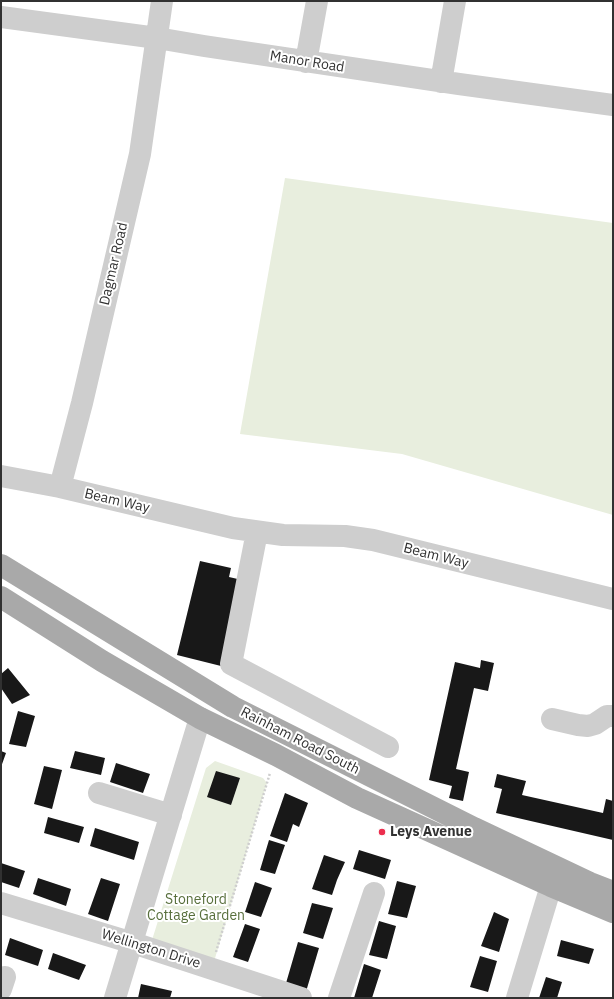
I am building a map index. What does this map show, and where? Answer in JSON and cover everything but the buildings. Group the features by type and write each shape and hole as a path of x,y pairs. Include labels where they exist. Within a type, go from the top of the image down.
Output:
{"main road":[{"name":"Rainham Road South","path":"1,565 233,707 474,828 590,883 613,892"},
{"name":"Rainham Road South","path":"1,598 102,661 200,718 276,755 357,798 551,886 613,912"},
{"path":"200,718 212,694"}],"street":[{"name":"Dagmar Road","path":"60,487 82,403 140,154 162,1"},
{"path":"306,62 317,1"},
{"path":"441,82 455,1"},
{"name":"Manor Road","path":"1,17 157,38 441,82 613,104"},
{"name":"Beam Way","path":"1,476 60,487 233,528 283,535 345,536 373,540 613,599"},
{"path":"257,532 231,664 388,747"},
{"path":"552,719 578,726 588,726 595,724 608,716 613,716"},
{"path":"115,998 133,943 200,718"},
{"path":"99,793 171,815"},
{"path":"517,998 551,886"},
{"path":"339,998 374,893"},
{"name":"Wellington Drive","path":"1,903 213,968 301,998"}],"path":[{"path":"213,968 214,956 276,755"}],"green space":[{"path":"285,178 613,223 613,515 402,454 240,434"},
{"name":"Stoneford Cottage Garden","path":"215,761 263,778 267,783 213,965 152,940 206,768"}],"place":[{"name":"Leys Avenue","path":"382,832"}]}
